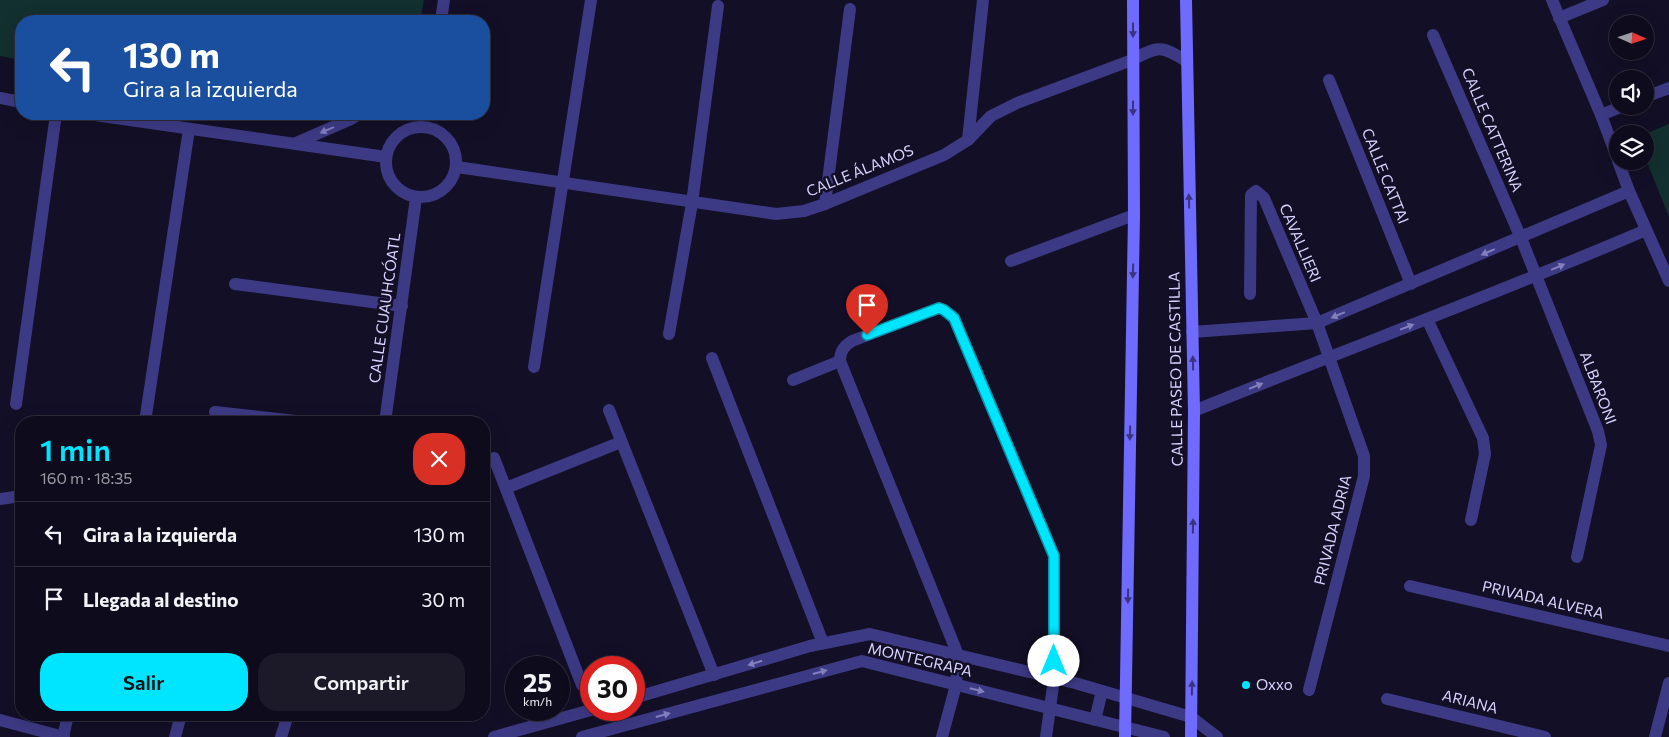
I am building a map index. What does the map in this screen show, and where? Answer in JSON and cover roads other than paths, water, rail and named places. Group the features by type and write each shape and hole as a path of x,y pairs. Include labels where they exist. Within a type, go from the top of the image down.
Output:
{"street":[{"path":"442,15 444,0"},
{"path":"534,367 591,0"},
{"path":"968,140 983,0"},
{"path":"1125,732 1134,215 1133,0"},
{"name":"CALLE PASEO DE CASTILLA","path":"1186,0 1194,411 1191,737"},
{"path":"1552,0 1609,137"},
{"path":"1559,18 1602,0"},
{"path":"669,334 692,203 718,6"},
{"path":"825,204 850,9"},
{"name":"CALLE CATTERINA","path":"1434,35 1521,238"},
{"name":"CALLE ÁLAMOS","path":"457,167 776,214 804,211 944,155 968,140 991,116 1018,103 1159,48 1170,50 1186,61"},
{"name":"CALLE CATTAI","path":"1329,80 1411,284"},
{"path":"1654,94 1669,88"},
{"path":"0,98 15,101"},
{"path":"1601,115 1609,112"},
{"path":"16,404 55,120"},
{"path":"131,120 386,157"},
{"path":"295,144 349,120"},
{"path":"427,120 443,134 454,148 457,167 449,184 434,195 416,198 399,190 388,175 386,157 393,140 408,129 427,120"},
{"path":"146,416 189,128"},
{"path":"1621,170 1669,281"},
{"name":"CAVALLIERI","path":"1250,294 1251,195 1256,191 1264,198 1317,324"},
{"path":"1192,332 1317,324 1629,191"},
{"name":"CALLE CUAUHCÓATL","path":"386,416 416,198"},
{"path":"1012,261 1134,215"},
{"path":"1194,411 1329,356 1427,320 1646,230"},
{"name":"ALBARONI","path":"1521,238 1598,431 1601,445 1577,557"},
{"path":"234,284 402,306"},
{"path":"942,737 956,684 958,655 840,361 840,355 844,346 852,341 939,308 954,318 1054,556 1054,679 1046,737"},
{"path":"1427,320 1483,438 1485,454 1470,520"},
{"name":"PRIVADA ADRIA","path":"1308,690 1364,476 1364,456 1317,324"},
{"path":"712,358 823,643"},
{"path":"793,380 840,361"},
{"path":"609,410 714,675"},
{"path":"215,412 251,416"},
{"path":"506,488 621,442"},
{"path":"494,458 580,680"},
{"path":"0,499 15,497"},
{"name":"PRIVADA ALVERA","path":"1410,586 1669,646"},
{"name":"MONTEGRAPA","path":"645,695 823,643 870,634 1102,691 1192,717"},
{"name":"MONTEGRAPA","path":"582,737 862,661 1095,720 1125,732 1164,737"},
{"path":"1655,737 1669,683"},
{"path":"1095,720 1102,691"},
{"name":"ARIANA","path":"1387,699 1545,737"},
{"path":"494,737 580,713"},
{"path":"1192,717 1218,737"},
{"path":"0,720 63,737 67,721"},
{"path":"175,737 179,721"},
{"path":"282,737 286,721"}],"place":[{"name":"Oxxo","path":"1246,685"}]}
